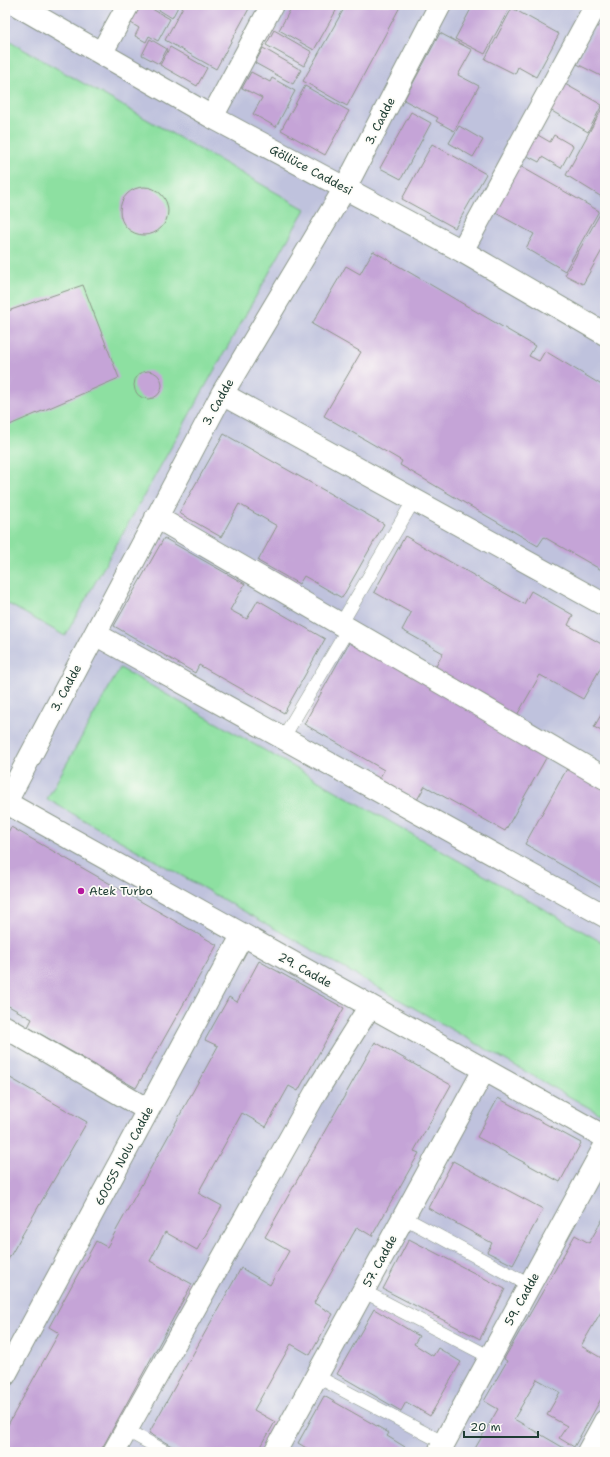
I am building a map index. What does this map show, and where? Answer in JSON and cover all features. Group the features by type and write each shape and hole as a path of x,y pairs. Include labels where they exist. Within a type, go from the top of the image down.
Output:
{"street":[{"name":"Göllüce Caddesi","path":"18,5 102,52 212,117 462,251 604,330"},
{"path":"102,52 128,5"},
{"path":"212,117 272,5"},
{"name":"3. Cadde","path":"5,803 222,394 346,188 440,5"},
{"path":"462,251 596,5"},
{"path":"222,394 605,605"},
{"path":"156,517 605,778"},
{"path":"95,634 605,916"},
{"name":"29. Cadde","path":"5,803 605,1137"},
{"name":"60055 Nolu Cadde","path":"5,1376 242,936"},
{"path":"114,1452 316,1092 370,1006"},
{"path":"5,1027 148,1110"},
{"name":"57. Cadde","path":"276,1452 316,1376 484,1070"},
{"name":"59. Cadde","path":"441,1448 605,1146"},
{"path":"588,1452 605,1421"}],"lane":[{"path":"283,738 414,500"},
{"path":"403,1218 529,1285"},
{"path":"363,1291 490,1357"},
{"path":"316,1376 441,1448"},
{"path":"126,1430 166,1452"}],"shaded area":[{"path":"5,5 605,5 605,1452 5,1452"}],"green space":[{"path":"5,39 305,209 65,636 5,602"},
{"path":"120,668 605,944 605,1106 600,1114 47,799"}],"building":[{"path":"134,5 145,5 170,19 158,41 149,36 146,42 135,36 139,28 126,20"},
{"path":"151,5 179,5 172,18"},
{"path":"184,5 251,5 216,69 165,40"},
{"path":"293,5 330,5 337,9 314,50 279,30"},
{"path":"346,5 401,5 347,106 303,81"},
{"path":"473,5 511,5 485,54 455,39"},
{"path":"512,8 559,34 536,77 518,67 515,74 485,59"},
{"path":"605,10 605,78 577,64"},
{"path":"274,30 312,52 304,66 266,45"},
{"path":"440,33 472,50 458,75 479,86 454,131 436,121 438,118 404,100"},
{"path":"150,39 167,49 159,64 142,55"},
{"path":"170,47 207,68 197,86 160,65"},
{"path":"263,48 301,70 293,84 255,63"},
{"path":"251,72 270,82 272,78 295,91 276,127 253,114 262,98 242,88"},
{"path":"565,84 602,105 588,132 550,110"},
{"path":"305,86 349,111 325,155 281,130"},
{"path":"605,103 605,199 566,175"},
{"path":"411,112 431,123 401,179 380,168"},
{"path":"459,126 483,140 473,157 449,143"},
{"path":"531,131 550,142 554,135 573,146 561,168 542,157 539,162 520,152"},
{"path":"432,144 486,174 455,228 402,199"},
{"path":"518,165 599,211 565,271 526,248 534,234 492,211"},
{"path":"139,187 149,187 161,194 168,206 168,216 161,228 149,235 139,235 131,231 124,224 120,216 120,206 124,198 131,191"},
{"path":"605,205 605,245 583,284 565,275"},
{"path":"373,251 535,346 529,356 539,361 545,351 605,387 605,572 544,537 538,546 400,465 402,461 324,416 361,352 312,324 346,266 360,274"},
{"path":"83,285 119,378 5,427 5,312"},
{"path":"148,371 158,375 162,385 158,395 148,399 138,395 134,385 138,375"},
{"path":"224,434 384,524 342,598 304,576 299,584 258,561 277,526 239,504 221,537 179,513"},
{"path":"405,536 524,604 531,591 573,615 568,625 605,646 605,660 583,699 540,675 516,717 434,670 443,653 402,630 411,613 374,592"},
{"path":"164,538 245,584 230,610 247,619 258,600 325,639 284,713 199,665 195,673 114,626"},
{"path":"351,639 550,751 505,831 425,786 417,800 379,779 384,770 304,724"},
{"path":"605,708 605,733 594,727"},
{"path":"569,765 605,785 605,890 525,844"},
{"path":"11,827 217,945 136,1088 28,1027 32,1019 5,1004 5,837"},
{"path":"259,961 344,1008 298,1091 289,1086 266,1127 242,1113 198,1193 222,1206 197,1250 165,1232 150,1261 192,1284 100,1452 5,1452 5,1430 59,1333 49,1327 96,1241 107,1247 218,1046 205,1040 229,997 237,1002"},
{"path":"375,1042 451,1085 414,1151 419,1153 372,1236 357,1227 314,1303 333,1314 310,1355 291,1344 254,1410 275,1422 258,1452 182,1452 149,1433 241,1268 270,1285 289,1251 265,1237"},
{"path":"5,1075 87,1122 5,1265"},
{"path":"498,1098 581,1143 560,1182 477,1137"},
{"path":"453,1161 543,1209 513,1265 487,1252 492,1243 428,1208"},
{"path":"605,1215 605,1305 581,1346 603,1359 605,1357 605,1392 574,1447 559,1438 567,1426 547,1415 560,1392 537,1379 514,1419 564,1448 561,1452 473,1452 498,1409 484,1401 507,1361 504,1359 575,1235 589,1243"},
{"path":"409,1239 505,1289 480,1339 383,1289"},
{"path":"374,1309 419,1336 414,1344 433,1356 438,1348 461,1362 430,1416 406,1402 401,1411 337,1374"},
{"path":"324,1396 389,1433 387,1436 410,1450 409,1452 313,1452 298,1443"}],"place":[{"name":"Atek Turbo","path":"81,891"}]}
